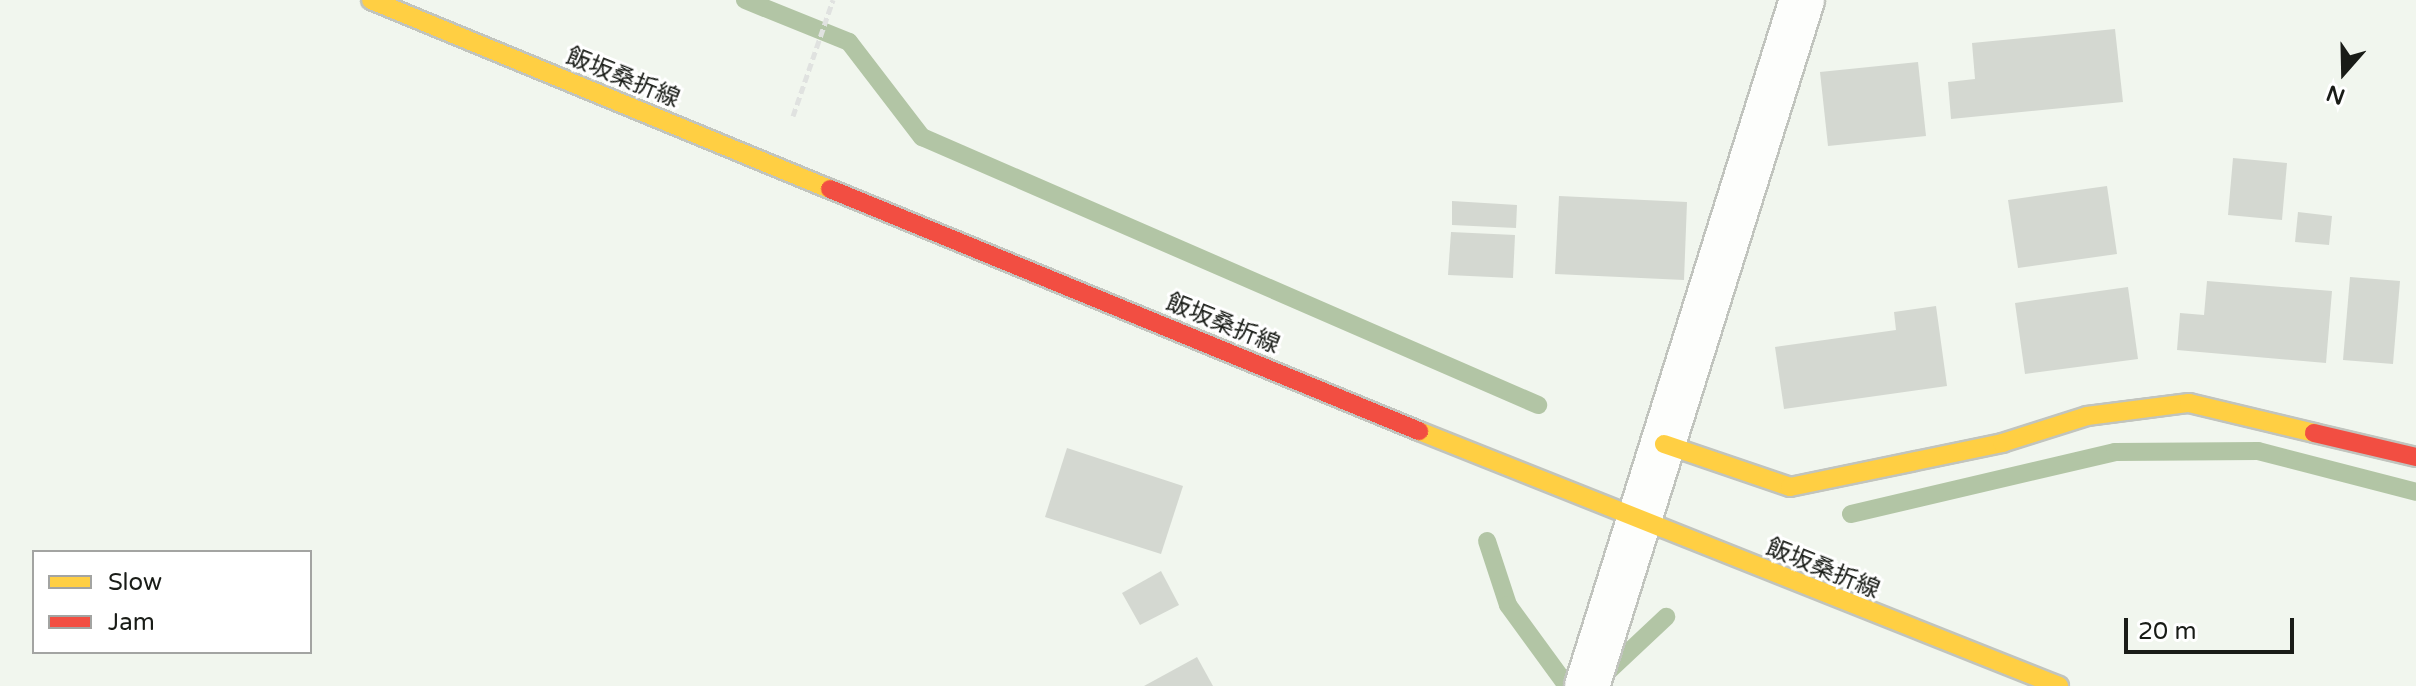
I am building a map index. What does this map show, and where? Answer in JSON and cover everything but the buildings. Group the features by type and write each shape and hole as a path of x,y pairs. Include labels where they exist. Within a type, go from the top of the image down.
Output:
{"main road":[{"name":"飯坂桑折線","path":"371,0 1638,521 2059,686"},
{"path":"1664,444 1790,487 2002,443 2087,416 2189,403 2416,457"}],"street":[{"path":"1587,686 1802,0"}],"path":[{"path":"775,166 833,0"}],"waterway":[{"path":"745,0 849,42 922,137 1538,405"},
{"path":"1851,514 2115,452 2258,451 2416,492"},
{"path":"1487,541 1508,605 1567,686"},
{"path":"1600,679 1666,617"}],"traffic: slow":[{"path":"371,0 830,189"},
{"path":"1664,444 1790,487 2002,443 2087,416 2189,403 2314,433"},
{"path":"1419,431 2059,686"}],"traffic: jam":[{"path":"830,189 1419,431"},
{"path":"2314,433 2416,457"}]}
